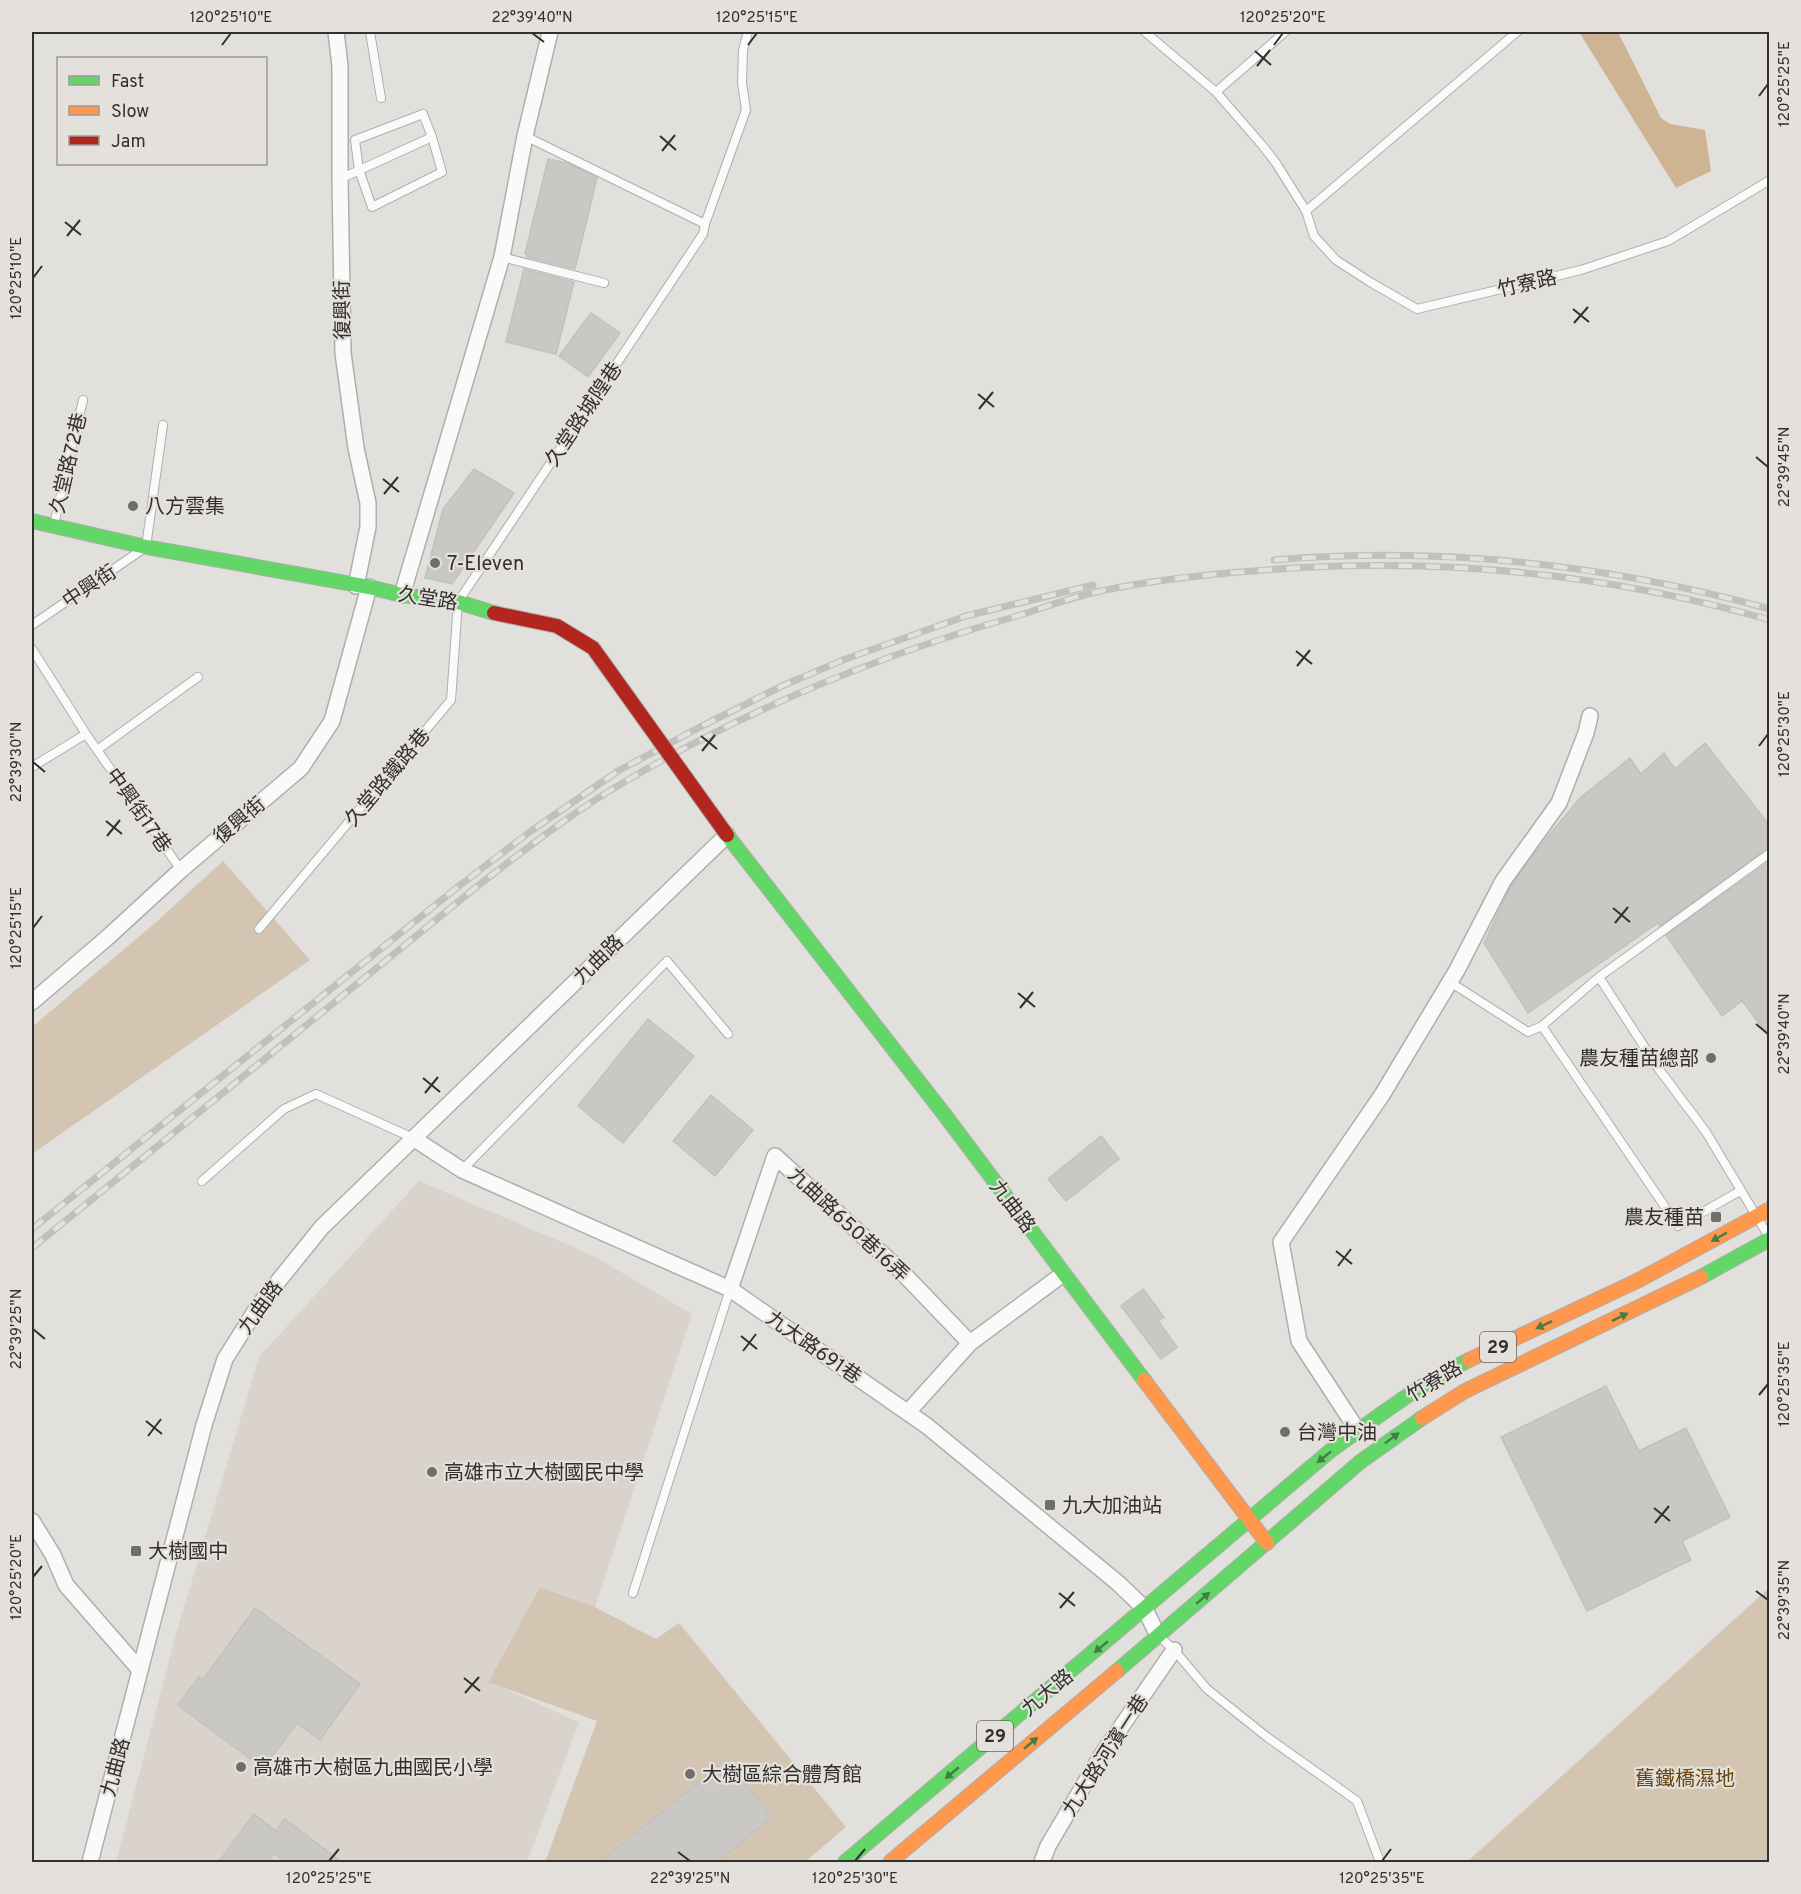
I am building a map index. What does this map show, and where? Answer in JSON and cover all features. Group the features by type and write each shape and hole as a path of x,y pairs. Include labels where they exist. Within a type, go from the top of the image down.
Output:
{"main road":[{"name":"久堂路","path":"32,521 146,547 402,595 458,602 494,613 557,626 593,648 727,835"},
{"name":"九曲路","path":"727,835 944,1114 1267,1543"},
{"name":"竹寮路","path":"1248,1520 1330,1451 1451,1369 1639,1280 1770,1209"},
{"name":"竹寮路","path":"1267,1543 1360,1462 1409,1426 1465,1391 1716,1270 1770,1239"},
{"path":"1479,1355 1488,1380"},
{"name":"九大路","path":"845,1863 1248,1520"},
{"name":"九大路","path":"890,1863 1267,1543"}],"street":[{"name":"復興街","path":"32,1002 181,870 301,768 332,721 362,587 368,527 368,503 356,448 343,352 339,179 340,66 336,32"},
{"path":"402,595 502,257 525,136 550,32"},
{"path":"1358,1431 1299,1341 1281,1242 1382,1095 1450,982 1503,881 1559,803 1586,733 1590,716"},
{"name":"九曲路","path":"90,1863 204,1425 225,1359 258,1305 322,1227 727,835"},
{"name":"九大路691巷","path":"413,1138 462,1170 730,1289 927,1426 1109,1575 1145,1609 1158,1636"},
{"name":"九曲路650巷16弄","path":"730,1289 775,1156 900,1270 970,1343"},
{"path":"908,1412 970,1343 1063,1274"},
{"path":"32,1521 53,1555 66,1585 140,1670"},
{"name":"九大路河濱一巷","path":"1042,1863 1048,1846 1101,1756 1174,1650"}],"lane":[{"path":"370,32 381,98"},
{"name":"久堂路城隍巷","path":"458,602 703,234 746,110 742,72 743,50 748,32"},
{"name":"竹寮路","path":"1145,32 1216,92 1276,163 1306,211 1314,236 1336,260 1418,309 1581,270 1668,241 1770,180"},
{"path":"1216,92 1285,32"},
{"path":"1306,211 1517,32"},
{"path":"423,114 432,137 442,172 372,207 359,170 356,140 423,114"},
{"path":"525,136 705,224"},
{"path":"339,179 432,137"},
{"path":"502,257 604,283"},
{"name":"久堂路72巷","path":"54,526 82,400"},
{"path":"146,547 163,425"},
{"name":"中興街","path":"32,625 146,547"},
{"name":"久堂路鐵路巷","path":"259,929 451,700 458,602"},
{"name":"中興街17巷","path":"32,649 86,734 181,870"},
{"name":"中興街17巷","path":"97,750 198,677"},
{"path":"32,767 86,734"},
{"path":"1450,982 1528,1032 1542,1026 1599,977 1770,853"},
{"path":"462,1170 667,961 728,1034"},
{"path":"1599,977 1658,1068 1706,1132 1770,1239"},
{"path":"1542,1026 1678,1226 1740,1191"},
{"path":"202,1181 284,1109 316,1094 413,1138"},
{"path":"633,1593 730,1289"},
{"path":"1158,1636 1174,1650 1207,1689 1267,1737 1357,1801 1380,1863"}],"shaded area":[{"path":"1579,32 1618,32 1661,118 1670,124 1705,130 1711,171 1676,188"},
{"name":"高雄市立大樹國民中學","path":"419,1181 590,1254 692,1314 595,1607 540,1587 488,1681 579,1722 527,1862 116,1862 176,1634 259,1357"}],"green space":[{"path":"223,861 310,960 32,1154 32,1027 155,923"},
{"name":"大樹區綜合體育館","path":"540,1587 595,1607 656,1639 679,1623 846,1827 805,1862 545,1862 597,1721 488,1682"},
{"name":"舊鐵橋濕地","path":"1769,1588 1769,1862 1467,1862"}],"building":[{"path":"548,159 567,163 597,178 575,269 527,257 528,255 525,254"},
{"path":"524,269 574,282 556,354 506,342"},
{"path":"591,313 620,333 588,377 559,356"},
{"path":"474,469 514,493 452,584 425,578 443,509"},
{"path":"1705,743 1770,826 1770,847 1660,926 1658,923 1528,1013 1484,943 1511,886 1580,798 1630,758 1641,774 1664,753 1675,769"},
{"path":"1770,861 1770,1038 1742,1001 1722,1016 1666,935"},
{"path":"648,1019 694,1056 623,1143 578,1106"},
{"path":"711,1095 753,1130 715,1176 673,1141"},
{"path":"1101,1136 1119,1159 1066,1201 1048,1179"},
{"path":"1143,1289 1164,1317 1158,1321 1177,1347 1161,1359 1121,1306"},
{"path":"1606,1386 1639,1451 1686,1428 1730,1517 1682,1541 1691,1560 1587,1611 1501,1437"},
{"path":"255,1608 360,1684 320,1740 297,1723 263,1768 178,1705 199,1677 203,1680"},
{"path":"726,1760 772,1817 716,1863 599,1863"},
{"path":"254,1814 276,1831 285,1819 343,1863 286,1863 274,1853 267,1863 218,1863"}],"railway":[{"path":"1274,560 1336,556 1399,556 1524,563 1586,570 1648,581 1770,609"},
{"path":"32,1248 480,884 551,830 626,781 719,730 865,666 966,631 1086,594 1213,574 1318,567 1448,567 1578,579 1707,603 1770,620"},
{"path":"32,1229 459,886 531,831 618,771 782,686 843,660 966,616 1093,585"}],"traffic: fast":[{"path":"32,521 146,547 402,595 458,602 494,613"},
{"path":"727,835 944,1114 1144,1380"},
{"path":"1701,1277 1770,1239"},
{"path":"845,1862 1330,1451 1415,1391 1469,1360"},
{"path":"1117,1671 1360,1462 1422,1418"}],"traffic: slow":[{"path":"1469,1360 1639,1280 1770,1209"},
{"path":"1422,1418 1465,1391 1701,1277"},
{"path":"1144,1380 1267,1543"},
{"path":"890,1862 1117,1671"}],"traffic: jam":[{"path":"494,613 557,626 593,648 727,835"}],"place":[{"name":"八方雲集","path":"133,506"},
{"name":"7-Eleven","path":"435,563"},
{"name":"農友種苗總部","path":"1711,1058"},
{"name":"農友種苗","path":"1716,1217"},
{"name":"台灣中油","path":"1285,1432"},
{"name":"高雄市立大樹國民中學","path":"432,1472"},
{"name":"九大加油站","path":"1050,1505"},
{"name":"大樹國中","path":"136,1551"},
{"name":"高雄市大樹區九曲國民小學","path":"241,1767"},
{"name":"大樹區綜合體育館","path":"690,1774"}]}
